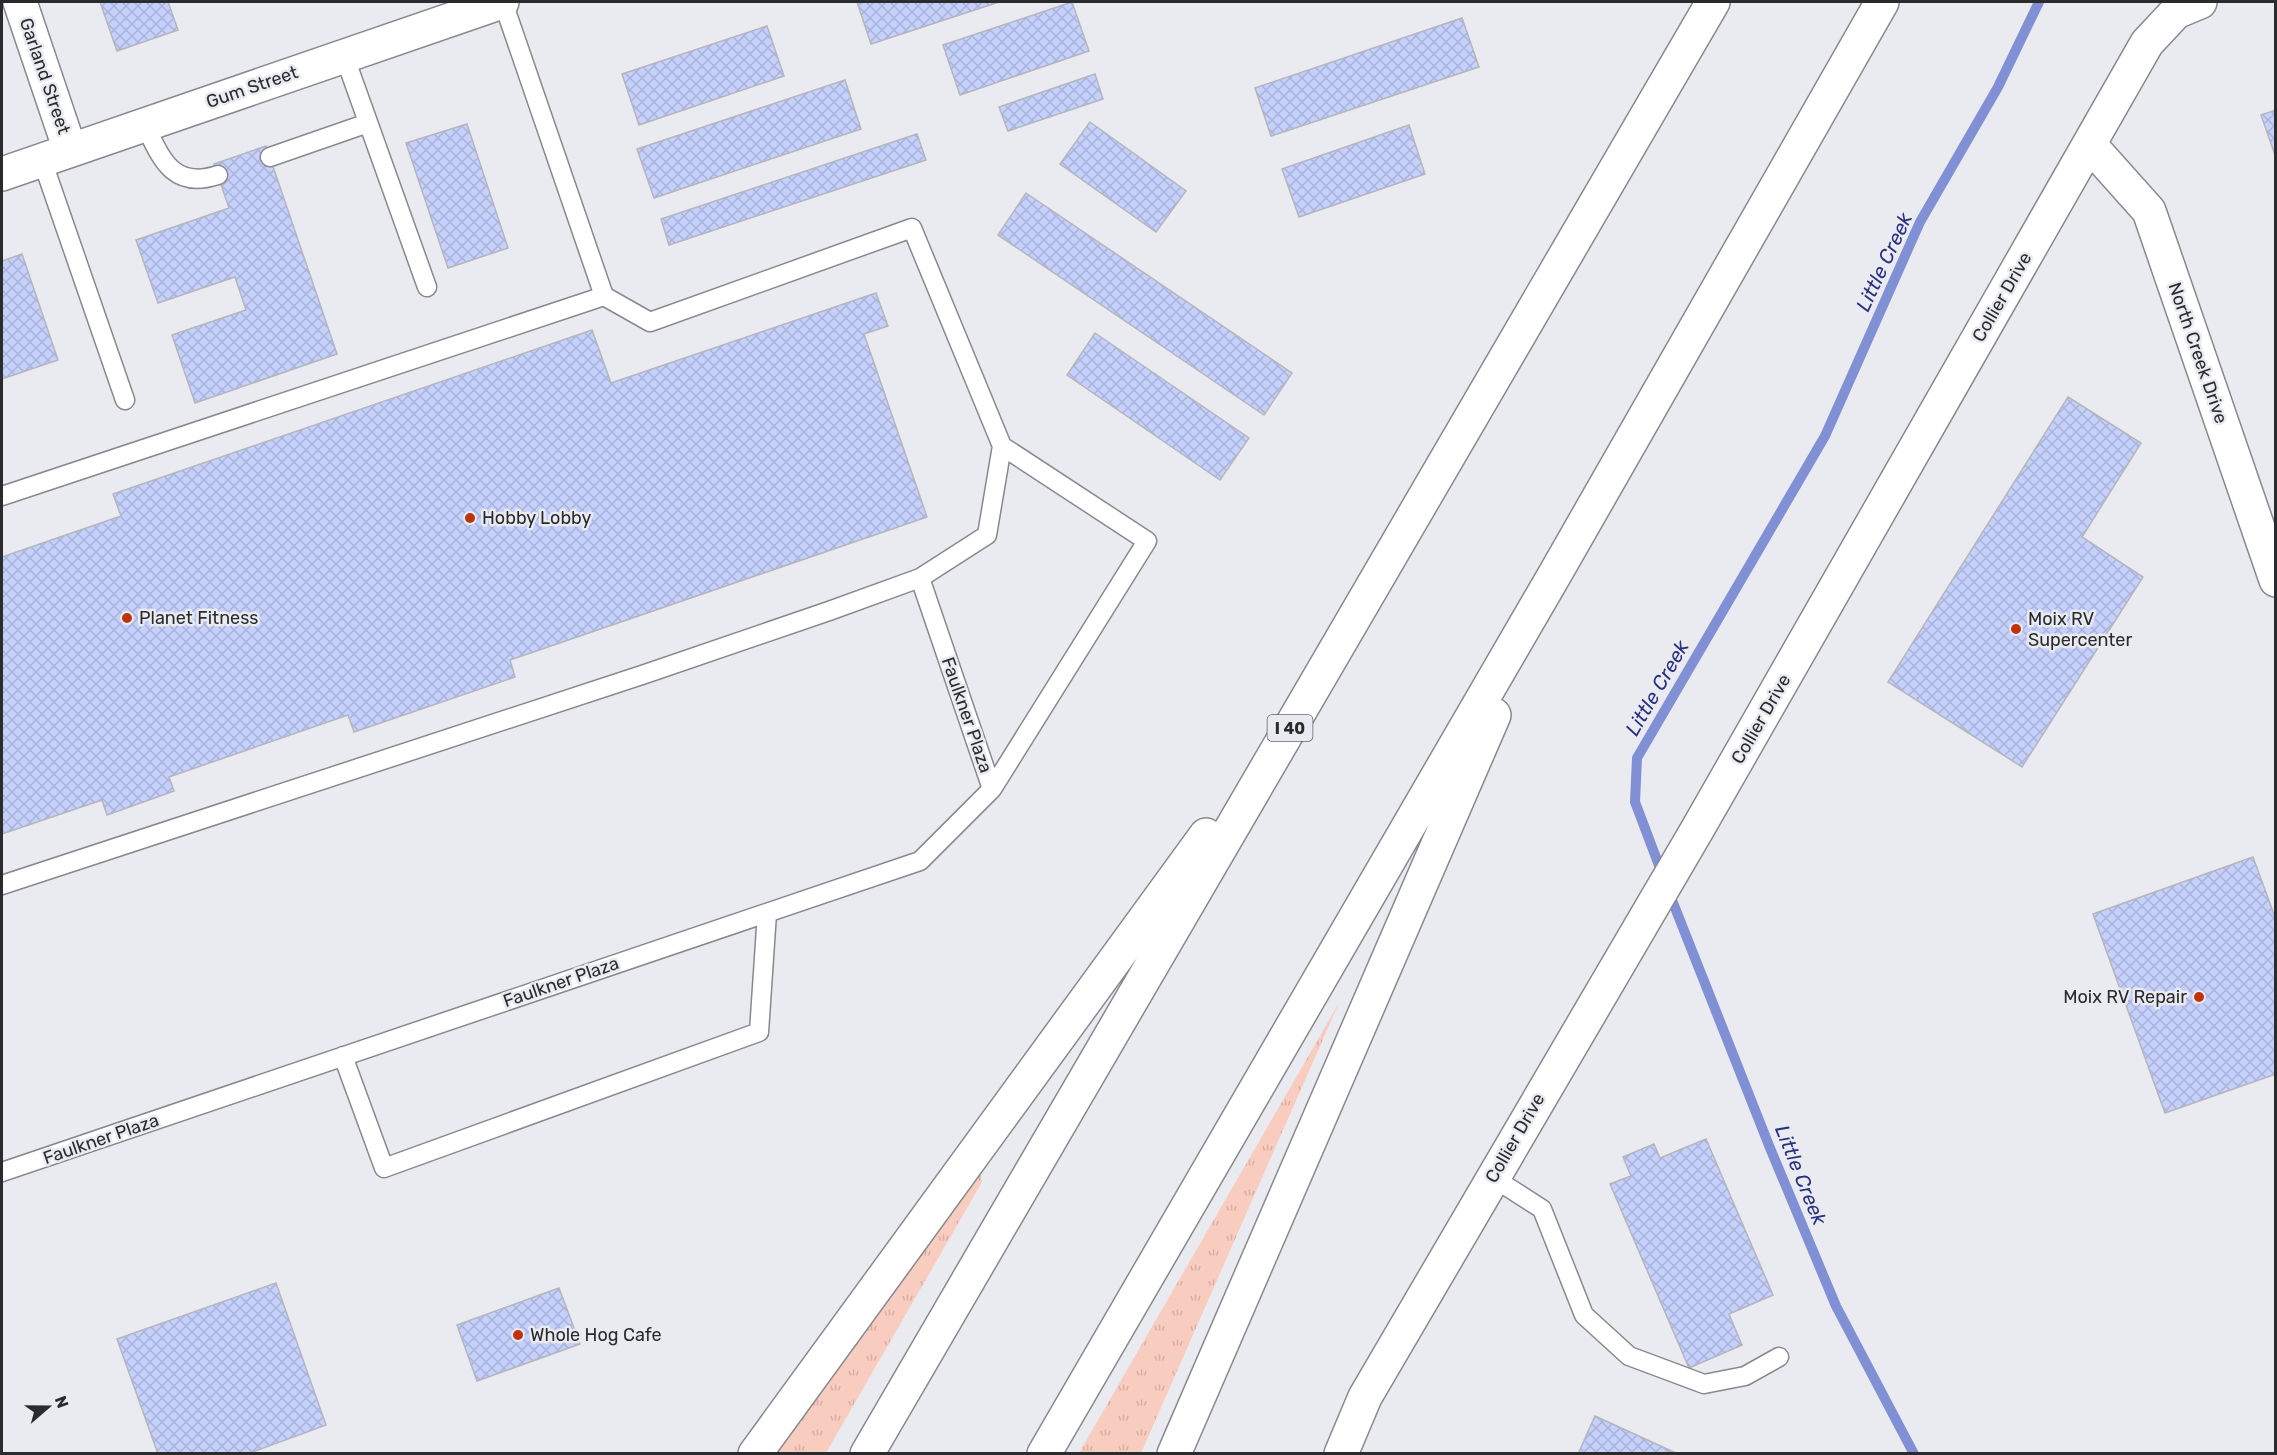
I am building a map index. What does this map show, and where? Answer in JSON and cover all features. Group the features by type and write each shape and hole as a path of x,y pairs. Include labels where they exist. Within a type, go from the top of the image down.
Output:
{"main road":[{"name":"Garland Street","path":"20,2 56,155"},
{"name":"Gum Street","path":"2,174 144,123 503,2"},
{"name":"I 40","path":"867,1454 1713,2"},
{"path":"1044,1454 1555,574 1882,2"},
{"name":"Collier Drive","path":"1341,1454 1365,1397 1697,830 2090,145 2146,43 2176,12 2200,2"},
{"name":"North Creek Drive","path":"2090,145 2149,211 2269,537 2276,580"},
{"path":"1174,1454 1555,574"},
{"path":"755,1454 1313,688"}],"lane":[{"path":"2,885 668,667 920,578 987,535 1002,446 912,228 650,322 604,296 503,2"},
{"path":"344,55 427,287"},
{"path":"144,123 162,161 181,178 206,179 218,175"},
{"path":"270,157 368,123"},
{"path":"56,155 125,400"},
{"path":"2,496 604,296"},
{"path":"992,789 1147,541 1002,446"},
{"name":"Faulkner Plaza","path":"2,1172 920,861 992,789 920,578"},
{"path":"343,1056 384,1168 759,1032 767,913"},
{"path":"1492,1177 1542,1209 1584,1315 1629,1356 1704,1384 1745,1376 1779,1357"}],"green space":[{"path":"1339,1003 1141,1453 1079,1453"},
{"path":"980,1170 982,1182 826,1453 767,1454"}],"building":[{"path":"100,2 168,2 178,30 117,51"},
{"path":"857,2 999,2 871,44"},
{"path":"1072,2 1089,51 960,95 943,45"},
{"path":"1462,18 1479,67 1271,136 1255,88"},
{"path":"767,26 784,76 639,125 622,74"},
{"path":"1095,74 1103,99 1008,131 999,107"},
{"path":"845,80 861,129 654,198 637,149"},
{"path":"2276,110 2276,158 2261,115"},
{"path":"1090,122 1186,191 1156,232 1060,164"},
{"path":"467,124 508,248 448,268 406,143"},
{"path":"1409,125 1425,174 1299,217 1282,169"},
{"path":"917,134 926,160 669,245 661,219"},
{"path":"266,146 337,354 195,403 172,335 246,310 235,277 158,303 136,240 229,208 214,164"},
{"path":"1026,193 1292,373 1264,415 998,235"},
{"path":"22,254 58,360 2,379 2,261"},
{"path":"876,293 888,326 864,334 927,517 510,660 515,677 354,732 348,715 169,777 174,791 107,815 102,800 2,834 2,557 121,516 113,494 592,330 611,383"},
{"path":"1095,333 1249,438 1220,480 1067,375"},
{"name":"Moix RV Supercenter","path":"2068,397 2141,443 2082,537 2143,577 2022,767 1888,682"},
{"name":"Moix RV Repair","path":"2253,857 2276,920 2276,1074 2165,1113 2093,914"},
{"path":"1706,1139 1773,1295 1729,1314 1742,1345 1689,1368 1610,1184 1631,1176 1623,1157 1654,1144 1660,1158"},
{"path":"276,1283 326,1425 247,1454 158,1454 117,1339"},
{"name":"Whole Hog Cafe","path":"559,1288 580,1344 477,1381 457,1325"},
{"path":"1595,1416 1678,1454 1578,1454"}],"waterway":[{"name":"Little Creek","path":"1663,876 1635,802 1637,758 1825,436 1920,222 1998,87 2039,2"},
{"name":"Little Creek","path":"1668,890 1770,1148 1836,1306 1914,1454"}],"place":[{"name":"Hobby Lobby","path":"470,518"},
{"name":"Planet Fitness","path":"127,618"},
{"name":"Moix RV Supercenter","path":"2016,629"},
{"name":"Moix RV Repair","path":"2199,997"},
{"name":"Whole Hog Cafe","path":"518,1335"}]}
